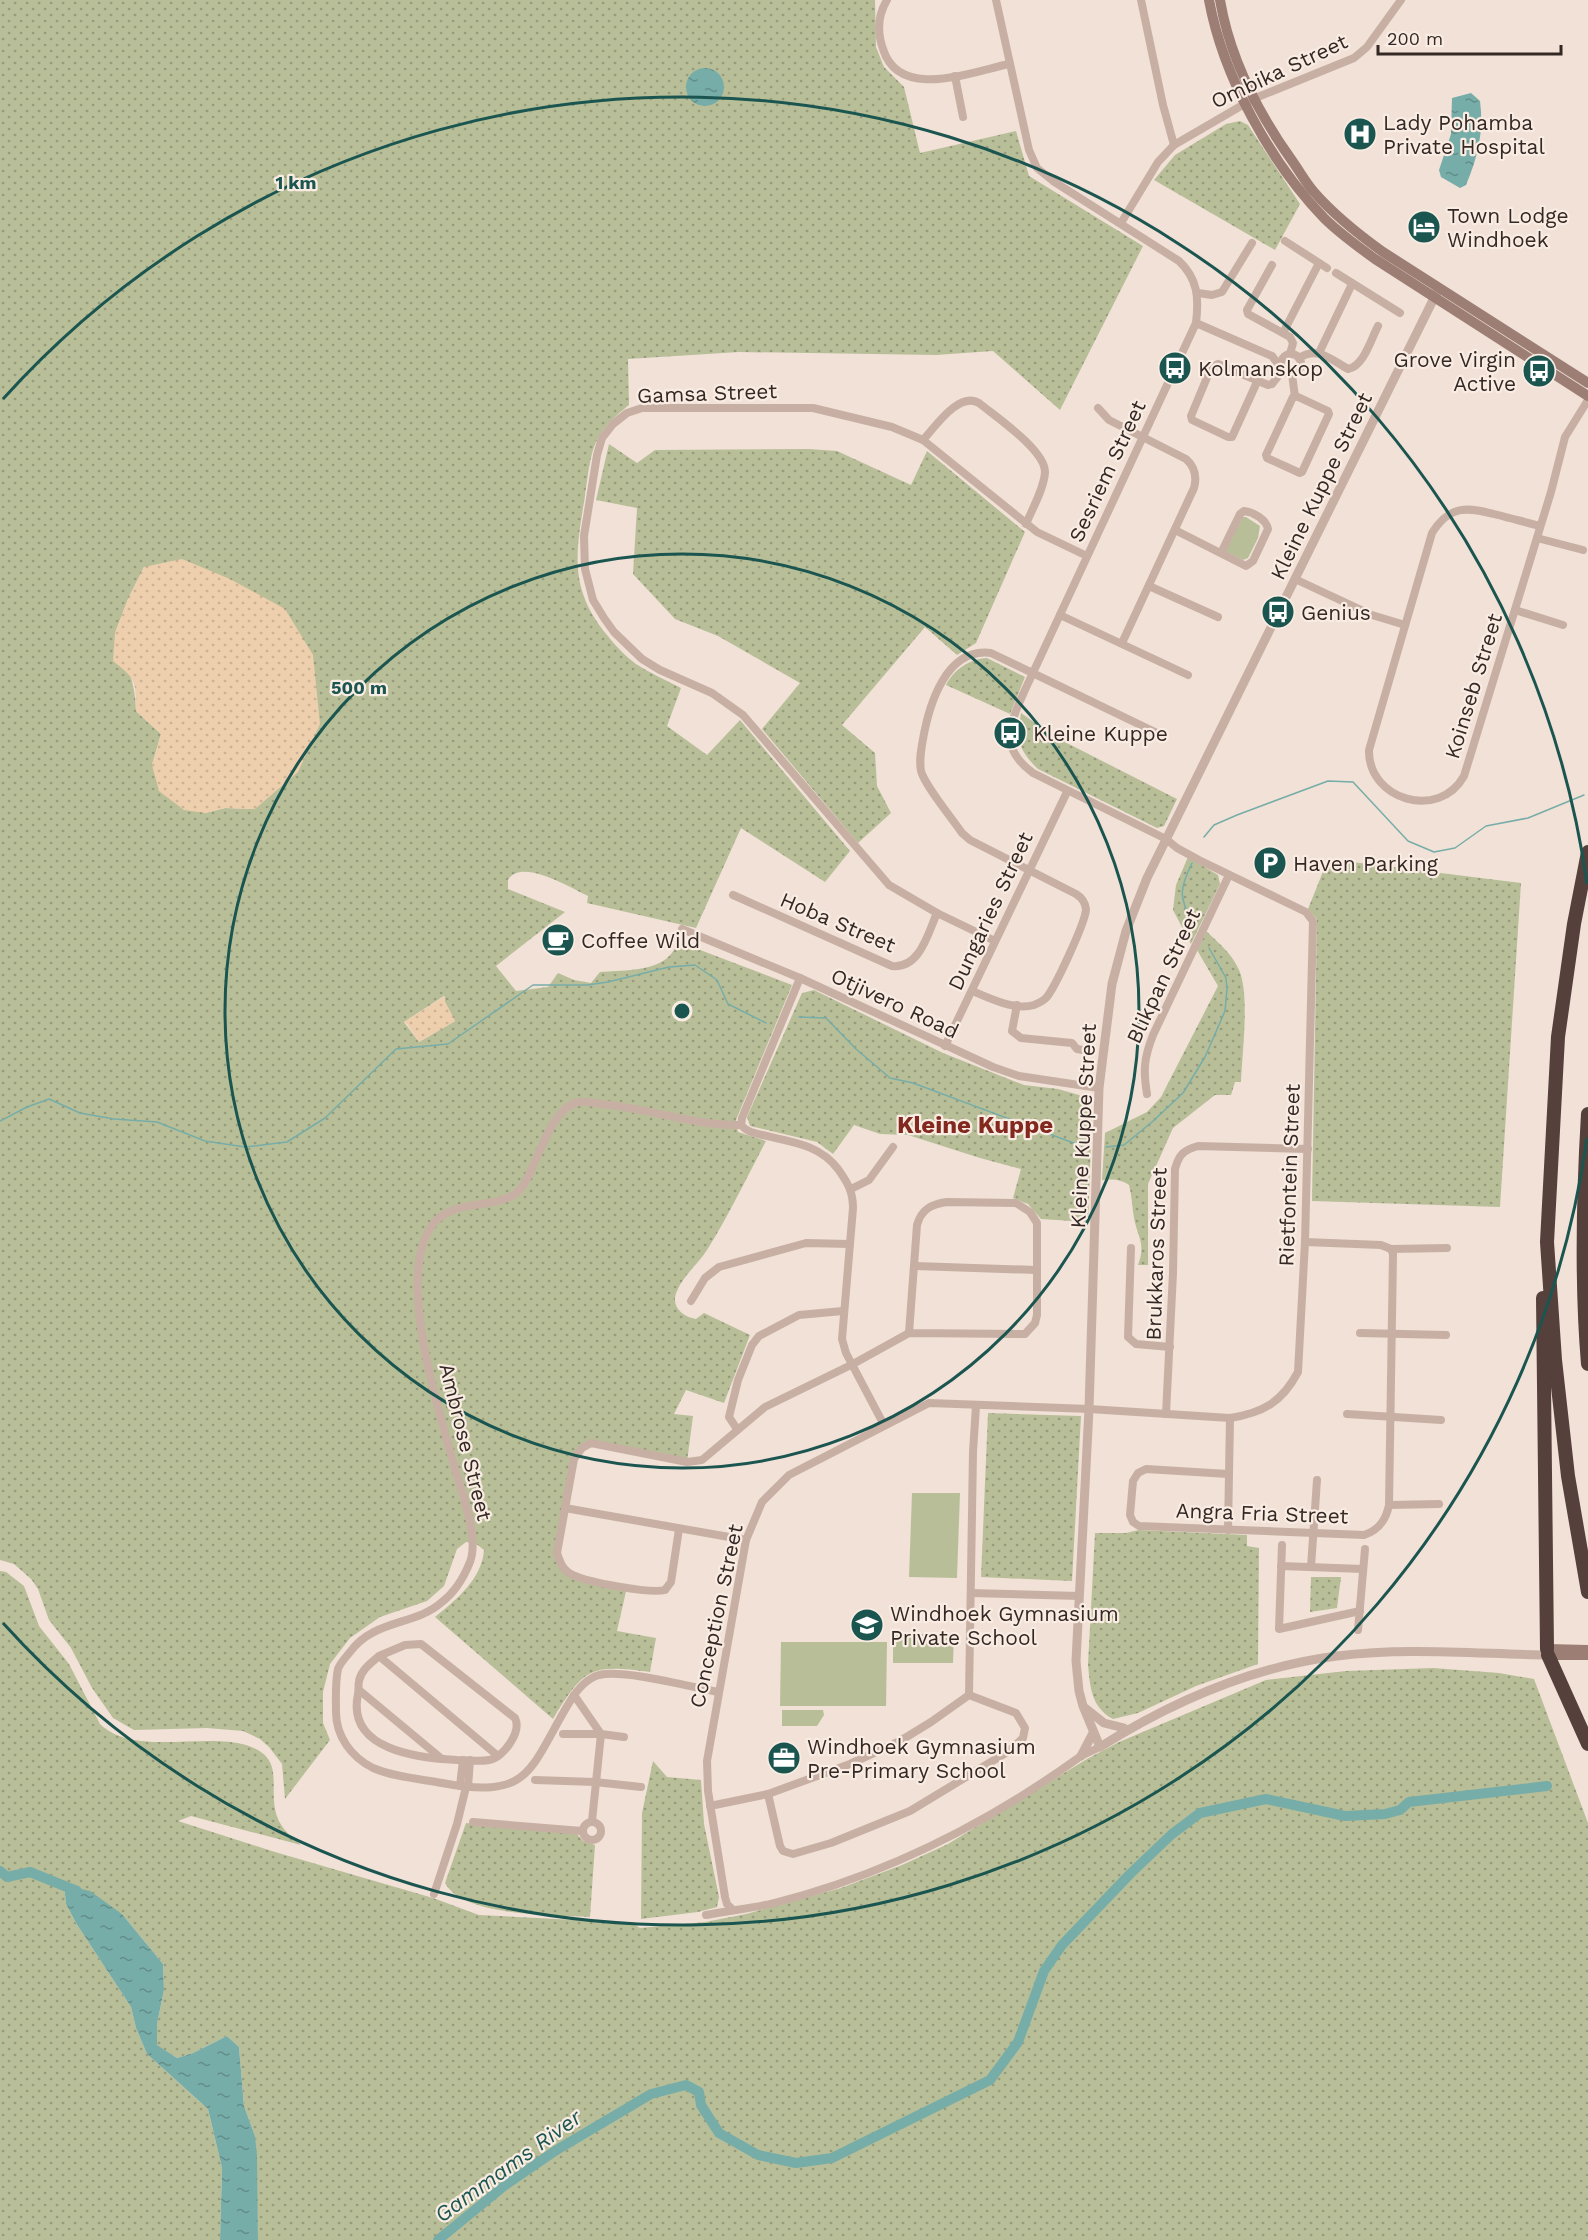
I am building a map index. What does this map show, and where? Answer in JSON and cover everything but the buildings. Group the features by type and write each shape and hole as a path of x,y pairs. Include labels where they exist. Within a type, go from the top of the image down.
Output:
{"highway":[{"path":"1588,852 1574,924 1558,1037 1543,1304 1548,1652 1588,1744"},
{"path":"1588,1114 1583,1220 1583,1308 1588,1364"},
{"path":"1547,1242 1555,1360 1568,1476 1588,1592"}],"main road":[{"path":"1209,0 1220,45 1249,101 1313,191 1333,212 1366,240 1436,294 1588,398"},
{"path":"1220,0 1249,101"},
{"path":"1436,294 1588,383"},
{"path":"1548,1652 1588,1650"},
{"path":"1570,1652 1588,1655"}],"street":[{"path":"887,0 880,16 879,29 882,46 892,66 907,77 924,81 1010,64"},
{"path":"996,0 1029,150 1037,168 1048,178 1179,261 1191,274 1198,293 1212,295 1222,292 1251,243"},
{"path":"1141,0 1163,105 1174,145"},
{"name":"Ombika Street","path":"1121,223 1158,162 1174,145 1249,101 1354,58 1367,47 1401,0"},
{"path":"956,76 963,117"},
{"path":"1285,241 1327,268"},
{"path":"1283,333 1319,263"},
{"path":"1257,382 1232,437 1191,420 1214,365 1218,364 1268,385 1272,384 1282,369 1281,361 1288,355 1292,340 1251,316 1247,310 1272,265"},
{"path":"1336,273 1400,314"},
{"path":"1319,353 1352,284"},
{"name":"Sesriem Street","path":"1166,839 1033,774 1021,764 1010,745 1012,720 1032,674 1196,323 1198,293"},
{"name":"Kleine Kuppe Street","path":"1097,1741 1079,1691 1076,1661 1089,1409 1099,1088 1108,1011 1119,955 1135,905 1166,839 1436,294"},
{"path":"1196,323 1272,356 1288,355 1299,358 1308,352 1319,353 1348,369 1359,364 1378,326"},
{"path":"1272,356 1282,369 1292,374"},
{"path":"1292,374 1300,369 1299,358"},
{"path":"1292,374 1295,397 1266,455 1267,458 1300,473 1329,414 1328,411 1295,397"},
{"name":"Koinseb Street","path":"1540,526 1471,509 1461,509 1445,516 1431,533 1371,740 1369,760 1377,778 1385,787 1419,802 1432,801 1453,791 1464,776 1537,538 1565,437 1588,398"},
{"path":"923,440 954,406 968,400 979,403 1037,452 1044,464 1044,478 1026,524"},
{"name":"Gamsa Street","path":"995,941 899,893 881,878 743,715 712,693 660,670 642,659 614,632 593,600 585,569 588,510 602,438 613,424 627,413 642,408 813,408 892,427 923,440 1037,532 1087,556"},
{"path":"1098,408 1109,420 1186,459 1194,470 1194,489 1122,643"},
{"path":"1175,530 1246,566 1250,564 1268,529 1265,521 1244,511 1240,514 1221,553"},
{"path":"1537,538 1583,550"},
{"path":"1295,579 1372,615 1405,625"},
{"path":"1149,586 1218,617"},
{"path":"1515,610 1563,625"},
{"path":"1060,615 1188,675"},
{"path":"972,991 998,1001 1017,1005 1034,1005 1046,998 1079,931 1086,908 1079,896 979,845 962,833 922,774 920,761 930,707 944,679 957,664 979,653 991,653 1157,733"},
{"name":"Dungaries Street","path":"945,1046 1067,792"},
{"name":"Rietfontein Street","path":"1089,1409 1230,1418 1250,1415 1267,1407 1291,1385 1298,1372 1305,1242 1313,921 1306,912 1177,848 1166,839"},
{"name":"Blikpan Street","path":"1147,1094 1144,1073 1147,1050 1229,875"},
{"name":"Hoba Street","path":"733,895 898,967 912,962 918,954 937,913"},
{"name":"Otjivero Road","path":"682,929 800,978 987,1065 1019,1076 1099,1088"},
{"path":"741,1125 761,1070 800,978"},
{"path":"1017,1005 1012,1031 1015,1035 1020,1038 1072,1043 1077,1049 1083,1050"},
{"name":"Ambrose Street","path":"718,1692 620,1673 600,1675 581,1685 532,1767 517,1781 500,1788 465,1787 387,1773 371,1767 349,1749 341,1737 336,1721 339,1667 357,1642 384,1626 410,1620 440,1604 459,1584 472,1558 471,1521 426,1359 417,1297 422,1244 433,1224 444,1212 511,1197 522,1189 554,1123 565,1108 578,1102 619,1105 721,1126 741,1125 750,1131 807,1145 818,1150 834,1164 851,1189"},
{"name":"Brukkaros Street","path":"1166,1414 1173,1273 1174,1169 1178,1158 1185,1150 1198,1146 1308,1149"},
{"path":"885,1425 843,1346 843,1311 853,1208 851,1189 869,1180 893,1147"},
{"path":"680,1529 671,1582 665,1590 651,1592 572,1575 561,1565 557,1553 574,1459 582,1448 591,1443 687,1462 702,1460 765,1407 853,1364 909,1333 1025,1334 1035,1323 1037,1314 1037,1223 1030,1212 1016,1203 947,1202 926,1209 919,1218 917,1226 909,1333"},
{"path":"1305,1242 1367,1244 1386,1246 1391,1249 1447,1248"},
{"path":"691,1301 705,1278 719,1267 806,1244 849,1244"},
{"path":"1131,1248 1128,1337 1136,1344 1170,1347"},
{"path":"1391,1249 1394,1258 1389,1505 1439,1504"},
{"path":"915,1266 1036,1270"},
{"path":"737,1429 729,1417 731,1402 752,1345 759,1336 799,1315 843,1311"},
{"path":"1360,1333 1446,1335"},
{"name":"Conception Street","path":"733,1910 727,1904 725,1897 710,1806 707,1761 747,1540 762,1502 789,1475 926,1404 1089,1409"},
{"path":"969,1695 973,1452 976,1406"},
{"path":"1347,1414 1441,1420"},
{"path":"1228,1530 1230,1418"},
{"name":"Angra Fria Street","path":"1228,1474 1146,1469 1138,1473 1133,1481 1130,1515 1133,1522 1139,1526 1365,1535 1383,1522 1389,1505"},
{"path":"1311,1567 1317,1480"},
{"path":"565,1508 747,1540"},
{"path":"1282,1545 1279,1629 1360,1611"},
{"path":"1358,1630 1365,1549"},
{"path":"1281,1566 1364,1569"},
{"path":"971,1593 1078,1596"},
{"path":"422,1644 514,1718 517,1722 516,1732 498,1756 490,1760 423,1758 384,1747 362,1726 356,1713 359,1680 362,1673 379,1656 405,1645 422,1644"},
{"path":"706,1915 764,1905 817,1891 904,1859 947,1839 1084,1754 1097,1741 1205,1687 1258,1668 1304,1657 1393,1648 1548,1652"},
{"path":"1084,1754 1097,1741 1190,1698 1262,1671 1305,1661 1385,1652 1548,1652"},
{"path":"379,1656 498,1756"},
{"path":"359,1690 442,1759"},
{"path":"574,1695 601,1734 592,1821"},
{"path":"710,1806 768,1794 850,1764 900,1741 969,1695"},
{"path":"768,1794 780,1846 783,1851 793,1854 831,1843 910,1811 1009,1751 1023,1738 1025,1728 1016,1713 969,1695"},
{"path":"1083,1706 1111,1727 1124,1728"},
{"path":"563,1734 601,1734 624,1737"},
{"path":"434,1893 457,1824 465,1787 467,1760"},
{"path":"535,1780 595,1782 641,1787"},
{"path":"582,1831 588,1839 594,1840 599,1836 601,1831 599,1825 592,1821"},
{"path":"582,1831 586,1824 592,1821"},
{"path":"473,1822 582,1831"}],"green space":[{"path":"0,0 875,0 876,47 884,67 904,87 920,153 1016,131 1029,176 1143,246 1060,410 993,351 936,355 739,352 628,359 629,405 607,426 595,445 589,467 578,552 581,585 594,618 613,643 632,661 681,688 667,726 707,755 740,720 850,851 825,882 741,828 696,928 587,903 588,896 559,881 535,873 514,874 508,880 508,889 565,912 496,966 516,991 548,987 558,973 574,980 591,983 600,972 635,970 653,966 669,956 679,942 792,985 736,1120 738,1132 766,1141 715,1237 683,1280 675,1296 676,1306 686,1316 696,1319 704,1313 750,1335 724,1403 686,1390 674,1414 693,1416 687,1462 591,1443 574,1459 557,1553 572,1575 627,1587 617,1631 656,1638 650,1672 614,1669 591,1673 573,1689 553,1719 435,1617 467,1588 482,1561 484,1550 475,1543 466,1542 457,1549 444,1586 427,1601 380,1617 350,1638 330,1664 323,1692 323,1723 330,1740 285,1799 282,1764 260,1739 243,1731 207,1728 134,1730 113,1718 92,1688 71,1648 49,1620 38,1589 31,1579 14,1564 0,1560","holes":["144,567 255,809 225,808 205,813 152,765 161,734 136,711 132,681 115,633","444,996 455,1021 419,1042 404,1022"]},
{"path":"1240,121 1248,125 1300,204 1275,250 1154,180 1175,155 1226,124"},
{"path":"609,444 637,463 655,450 809,449 837,451 911,485 927,451 1025,532 976,643 957,655 925,627 842,725 875,753 877,786 891,813 858,843 762,729 800,683 718,636 675,619 633,574 637,508 596,500"},
{"path":"1241,517 1246,517 1260,526 1258,538 1248,558 1243,560 1224,551"},
{"path":"987,658 1025,677 1010,714 946,685 953,674 963,666 975,660"},
{"path":"1021,713 1055,737 1177,799 1164,826 1157,828 1038,769 1026,756 1020,744"},
{"path":"1188,857 1218,875 1220,884 1191,944 1173,910 1176,885"},
{"path":"1328,859 1521,883 1500,1207 1312,1201 1317,919 1308,909"},
{"path":"1206,931 1233,959 1242,981 1245,1009 1241,1082 1235,1082 1231,1095 1215,1095 1173,1128 1148,1184 1148,1265 1138,1265 1141,1246 1129,1185 1116,1180 1102,1180 1105,1133 1147,1112 1161,1097 1218,986 1197,950"},
{"path":"814,990 943,1053 1024,1085 1058,1089 1079,1095 1089,1103 1092,1116 1088,1222 1041,1219 1028,1204 1013,1198 1021,1169 908,1135 880,1134 854,1125 833,1154 817,1142 750,1126 747,1117 802,993"},
{"path":"988,1413 1081,1416 1072,1581 981,1577"},
{"path":"912,1493 960,1493 957,1578 909,1577"},
{"path":"1139,1530 1247,1535 1247,1546 1259,1548 1258,1664 1196,1686 1138,1713 1113,1719 1100,1709 1093,1696 1088,1664 1095,1533 1126,1533"},
{"path":"0,1571 6,1572 24,1586 39,1626 69,1664 100,1724 114,1734 131,1739 150,1742 229,1742 258,1750 271,1763 275,1809 281,1825 301,1845 191,1816 178,1821 433,1898 479,1915 632,1923 640,1928 705,1922 746,1914 841,1888 902,1865 948,1844 1119,1742 1266,1680 1346,1671 1433,1668 1499,1673 1534,1679 1588,1823 1588,2240 258,2240 255,2136 244,2106 239,2047 227,2036 193,2053 177,2058 156,2045 157,2024 164,1990 163,1964 122,1914 64,1885 66,1904 131,2007 136,2028 147,2054 208,2109 222,2168 220,2240 0,2240"},
{"path":"1311,1577 1341,1577 1337,1608 1310,1612"},
{"path":"893,1634 954,1634 953,1663 893,1663"},
{"path":"781,1642 887,1642 886,1706 780,1706"},
{"path":"782,1710 823,1710 824,1715 817,1726 782,1726"},
{"path":"653,1761 667,1777 701,1780 704,1824 719,1897 717,1907 698,1912 641,1919 642,1813"},
{"path":"466,1823 577,1834 583,1841 595,1845 590,1917 511,1912 470,1902 455,1894 445,1883"}],"sand":[{"path":"182,559 230,579 285,609 313,655 320,724 298,772 255,809 225,808 205,813 184,810 159,791 152,765 161,734 136,711 136,693 133,682 126,672 113,661 115,633 144,567"},
{"path":"445,996 445,1002 455,1021 419,1042 404,1022"}],"water":[{"path":"705,68 719,73 724,87 719,101 705,106 691,101 686,87 691,73"},
{"path":"1471,93 1480,101 1480,133 1477,154 1470,175 1466,185 1460,188 1441,177 1439,170 1451,134 1452,98"},
{"path":"64,1885 90,1891 122,1914 163,1964 164,1990 157,2024 157,2045 177,2058 193,2053 227,2036 239,2047 244,2106 255,2136 257,2155 258,2240 220,2240 222,2168 208,2109 147,2054 136,2028 131,2007 66,1904"}],"waterway":[{"path":"1204,837 1214,825 1328,781 1353,782 1408,841 1434,852 1455,848 1486,826 1528,818 1584,795"},
{"path":"1192,863 1182,893 1192,923"},
{"path":"1106,1147 1124,1145 1152,1122 1183,1093 1205,1057 1225,1011 1227,989 1226,978 1209,948"},
{"path":"0,1121 49,1099 80,1113 114,1119 157,1122 205,1141 245,1147 287,1142 325,1118 396,1049 448,1044 533,985 587,985 669,967 695,965 717,980 728,1004 766,1023"},
{"path":"799,1017 826,1018 856,1049 890,1078 913,1083 1079,1145"},
{"name":"Gammams River","path":"438,2240 504,2186 555,2151 651,2094 686,2085 699,2092 701,2105 719,2133 758,2155 796,2163 832,2158 990,2080 1018,2042 1044,1971 1062,1945 1131,1873 1172,1834 1200,1813 1266,1799 1345,1816 1385,1814 1400,1810 1409,1802 1547,1786"},
{"name":"Gammams River","path":"0,1871 7,1877 30,1872 77,1891"}],"place":[{"name":"Lady Pohamba Private Hospital","path":"1360,134"},
{"name":"Town Lodge Windhoek","path":"1424,227"},
{"name":"Kolmanskop","path":"1175,368"},
{"name":"Grove Virgin Active","path":"1539,371"},
{"name":"Genius","path":"1278,612"},
{"name":"Kleine Kuppe","path":"1010,733"},
{"name":"Haven Parking","path":"1270,863"},
{"name":"Coffee Wild","path":"558,940"},
{"name":"Windhoek Gymnasium Private School","path":"867,1625"},
{"name":"Windhoek Gymnasium Pre-Primary School","path":"784,1758"}],"district":[{"name":"Kleine Kuppe","path":"975,1125"}]}
